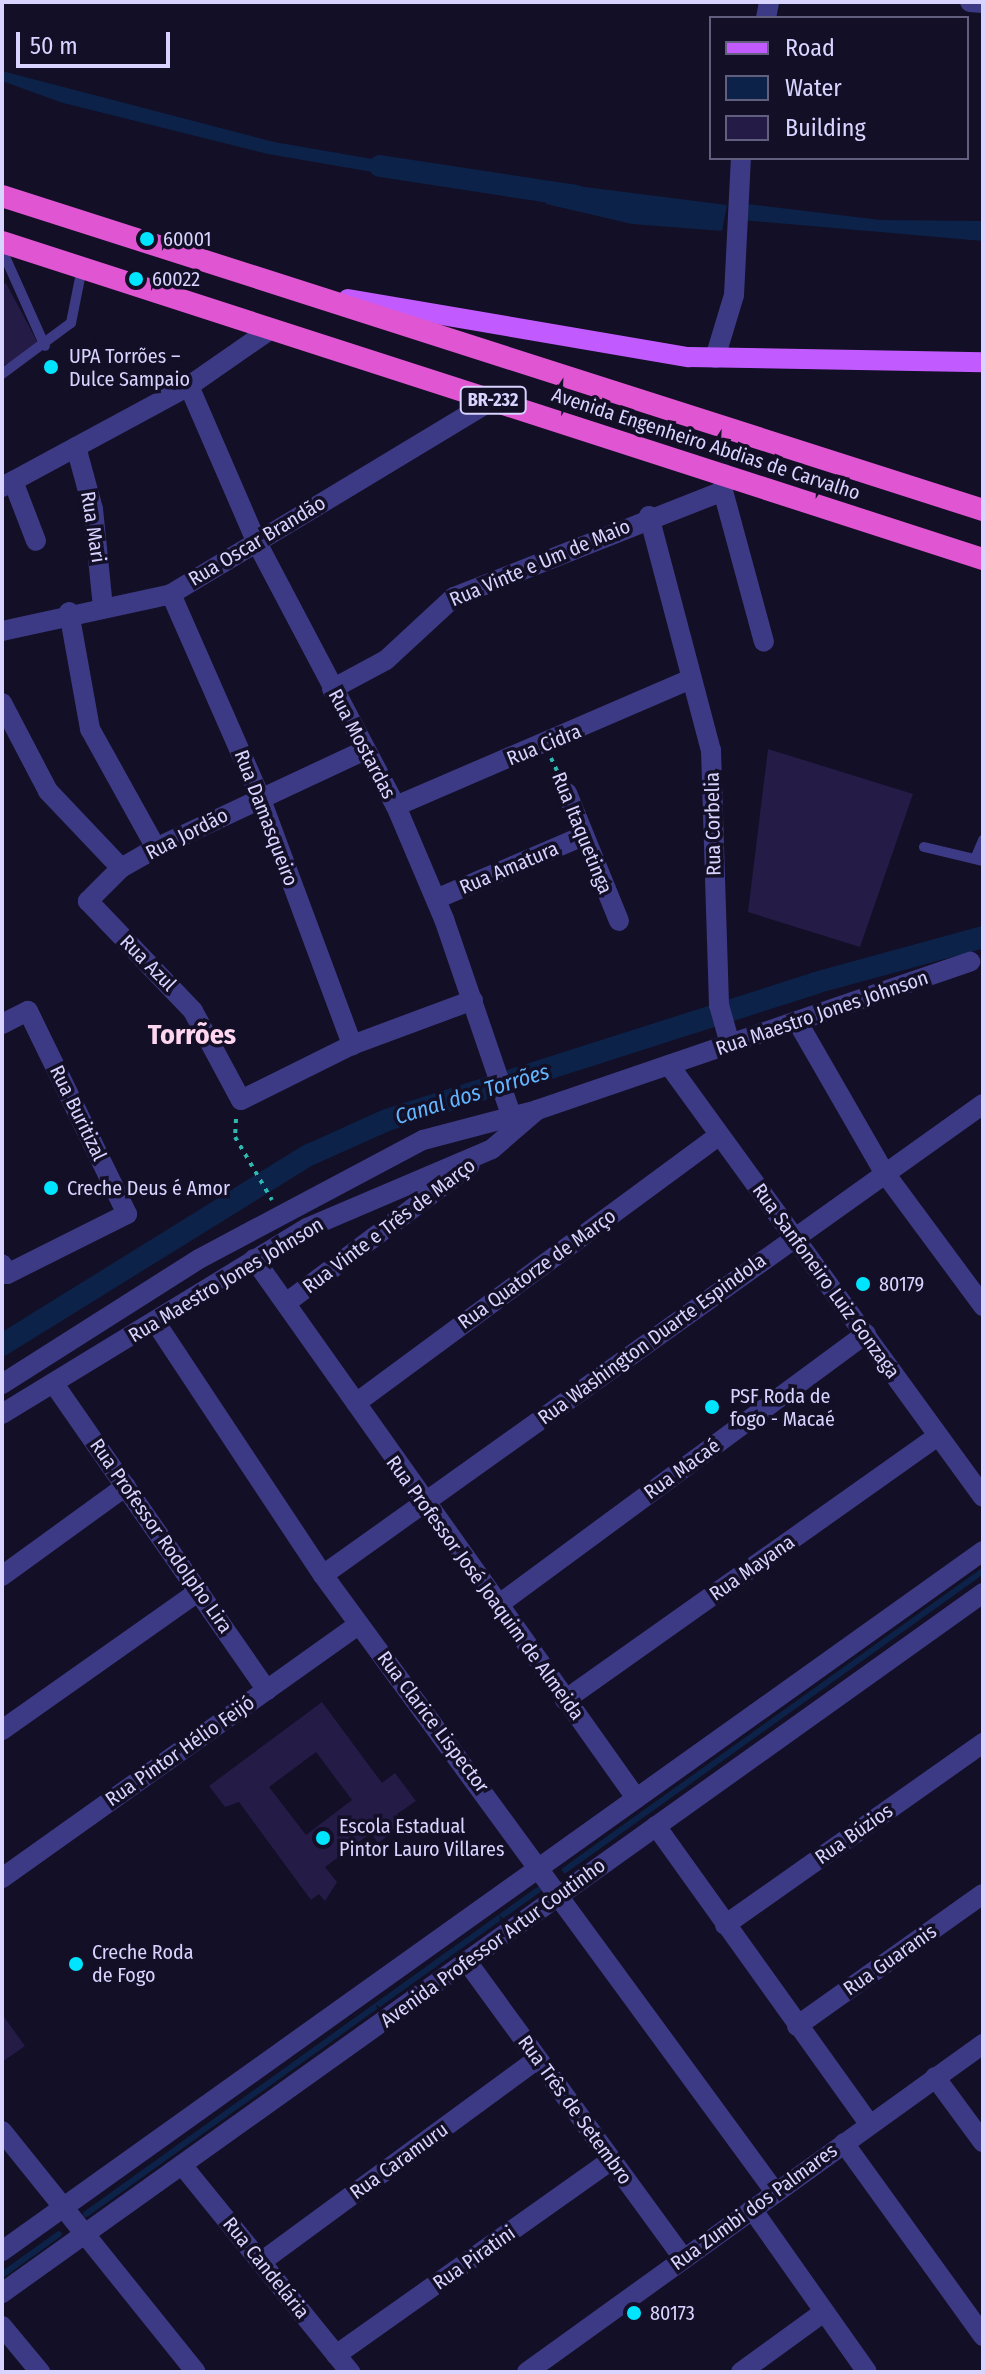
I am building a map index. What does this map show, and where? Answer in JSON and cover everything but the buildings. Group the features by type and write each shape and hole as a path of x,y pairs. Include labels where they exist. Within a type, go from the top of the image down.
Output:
{"highway":[{"name":"Avenida Engenheiro Abdias de Carvalho","path":"2,196 317,294 983,510"},
{"name":"Avenida Engenheiro Abdias de Carvalho","path":"2,242 492,400 724,482 983,559"}],"main road":[{"path":"317,294 715,358 983,362"}],"street":[{"path":"970,2 983,3"},
{"path":"715,358 734,295 741,160"},
{"path":"36,541 7,484 189,386 271,329"},
{"name":"Rua Mostardas","path":"189,386 256,541 363,751 396,806 436,899 507,1104"},
{"name":"Rua Oscar Brandão","path":"2,631 69,612 171,594 492,400"},
{"name":"Rua Mari","path":"76,447 93,509 103,608"},
{"path":"724,482 764,642"},
{"name":"Rua Vinte e Um de Maio","path":"332,689 386,660 454,597 724,482"},
{"name":"Rua Corbelia","path":"649,516 713,773 719,1005 730,1043"},
{"name":"Rua Damasqueiro","path":"171,594 260,797 352,1045"},
{"path":"69,612 90,729 156,848"},
{"name":"Rua Cidra","path":"396,806 545,745 691,679"},
{"path":"2,703 48,791 121,868"},
{"name":"Rua Jordão","path":"103,918 88,895 121,868 260,797 363,751"},
{"name":"Rua Itaquetinga","path":"567,793 619,921"},
{"name":"Rua Amatura","path":"436,899 583,836"},
{"name":"Rua Azul","path":"103,918 193,1011 238,1097"},
{"name":"Rua Maestro Jones Johnson","path":"2,1414 156,1323 254,1259 393,1188 492,1149 537,1110 970,962"},
{"path":"238,1097 352,1045 473,1000"},
{"name":"Rua Buritizal","path":"2,1024 28,1011 127,1214 4,1269"},
{"path":"797,1021 884,1172 983,1306"},
{"name":"Rua Sanfoneiro Luiz Gonzaga","path":"669,1065 983,1497"},
{"name":"Rua Maestro Jones Johnson","path":"2,1384 319,1190 507,1104 537,1110"},
{"name":"Rua Washington Duarte Espindola","path":"323,1575 884,1172 982,1107"},
{"name":"Rua Quatorze de Março","path":"356,1403 719,1135"},
{"name":"Rua Vinte e Três de Março","path":"286,1303 492,1149"},
{"name":"Rua Professor José Joaquim de Almeida","path":"254,1259 356,1403 420,1504 498,1605 636,1798"},
{"name":"Rua Clarice Lispector","path":"156,1323 323,1575 542,1866 775,2192"},
{"name":"Rua Macaé","path":"498,1605 866,1334"},
{"name":"Rua Professor Rodolpho Lira","path":"54,1384 267,1690"},
{"name":"Rua Mayana","path":"565,1700 938,1436"},
{"path":"2,1576 126,1486"},
{"name":"Avenida Professor Artur Coutinho","path":"2,2251 983,1551"},
{"path":"2,1730 199,1591"},
{"name":"Avenida Professor Artur Coutinho","path":"2,2293 85,2239 182,2165 983,1593"},
{"name":"Rua Pintor Hélio Feijó","path":"2,1878 359,1624"},
{"name":"Rua Búzios","path":"725,1925 983,1743"},
{"path":"656,1826 869,2124"},
{"name":"Rua Guaranis","path":"797,2026 983,1894"},
{"name":"Rua Três de Setembro","path":"468,1963 683,2258"},
{"name":"Rua Zumbi dos Palmares","path":"527,2372 983,2044"},
{"name":"Rua Caramuru","path":"261,2262 537,2059"},
{"path":"935,2077 983,2142"},
{"path":"3,2135 60,2209 196,2372"},
{"path":"844,2143 983,2336"},
{"name":"Rua Piratini","path":"336,2355 611,2160"},
{"name":"Rua Candelária","path":"182,2165 350,2372"},
{"path":"752,2209 867,2372"},
{"path":"741,2372 824,2312"},
{"path":"2,2326 40,2372"}],"lane":[{"path":"2,250 45,346"},
{"path":"2,374 45,346 75,313 82,268"},
{"path":"924,847 979,860 983,840"}],"path":[{"name":"Rua Itaquetinga","path":"545,745 567,793"},
{"path":"238,1097 240,1145 279,1211"}],"water":[{"path":"2,71 274,142 407,165 413,179 268,154 63,103 2,81"},
{"path":"546,182 727,205 722,231 632,224 546,204"},
{"path":"739,203 881,220 983,221 983,241 741,220"}],"waterway":[{"path":"380,166 576,196"},
{"name":"Canal dos Torrões","path":"2,1345 309,1155 387,1120 815,983 983,937"},
{"path":"565,1870 983,1571"},
{"path":"86,2214 538,1890"},
{"path":"2,2275 59,2234"}],"place":[{"name":"60001","path":"147,239"},
{"name":"60022","path":"136,279"},
{"name":"UPA Torrões – Dulce Sampaio","path":"51,367"},
{"name":"Creche Deus é Amor","path":"51,1188"},
{"name":"80179","path":"863,1284"},
{"name":"PSF Roda de fogo - Macaé","path":"712,1407"},
{"name":"Escola Estadual Pintor Lauro Villares","path":"323,1838"},
{"name":"Creche Roda de Fogo","path":"76,1964"},
{"name":"80173","path":"634,2313"}],"district":[{"name":"Torrões","path":"192,1035"}]}
